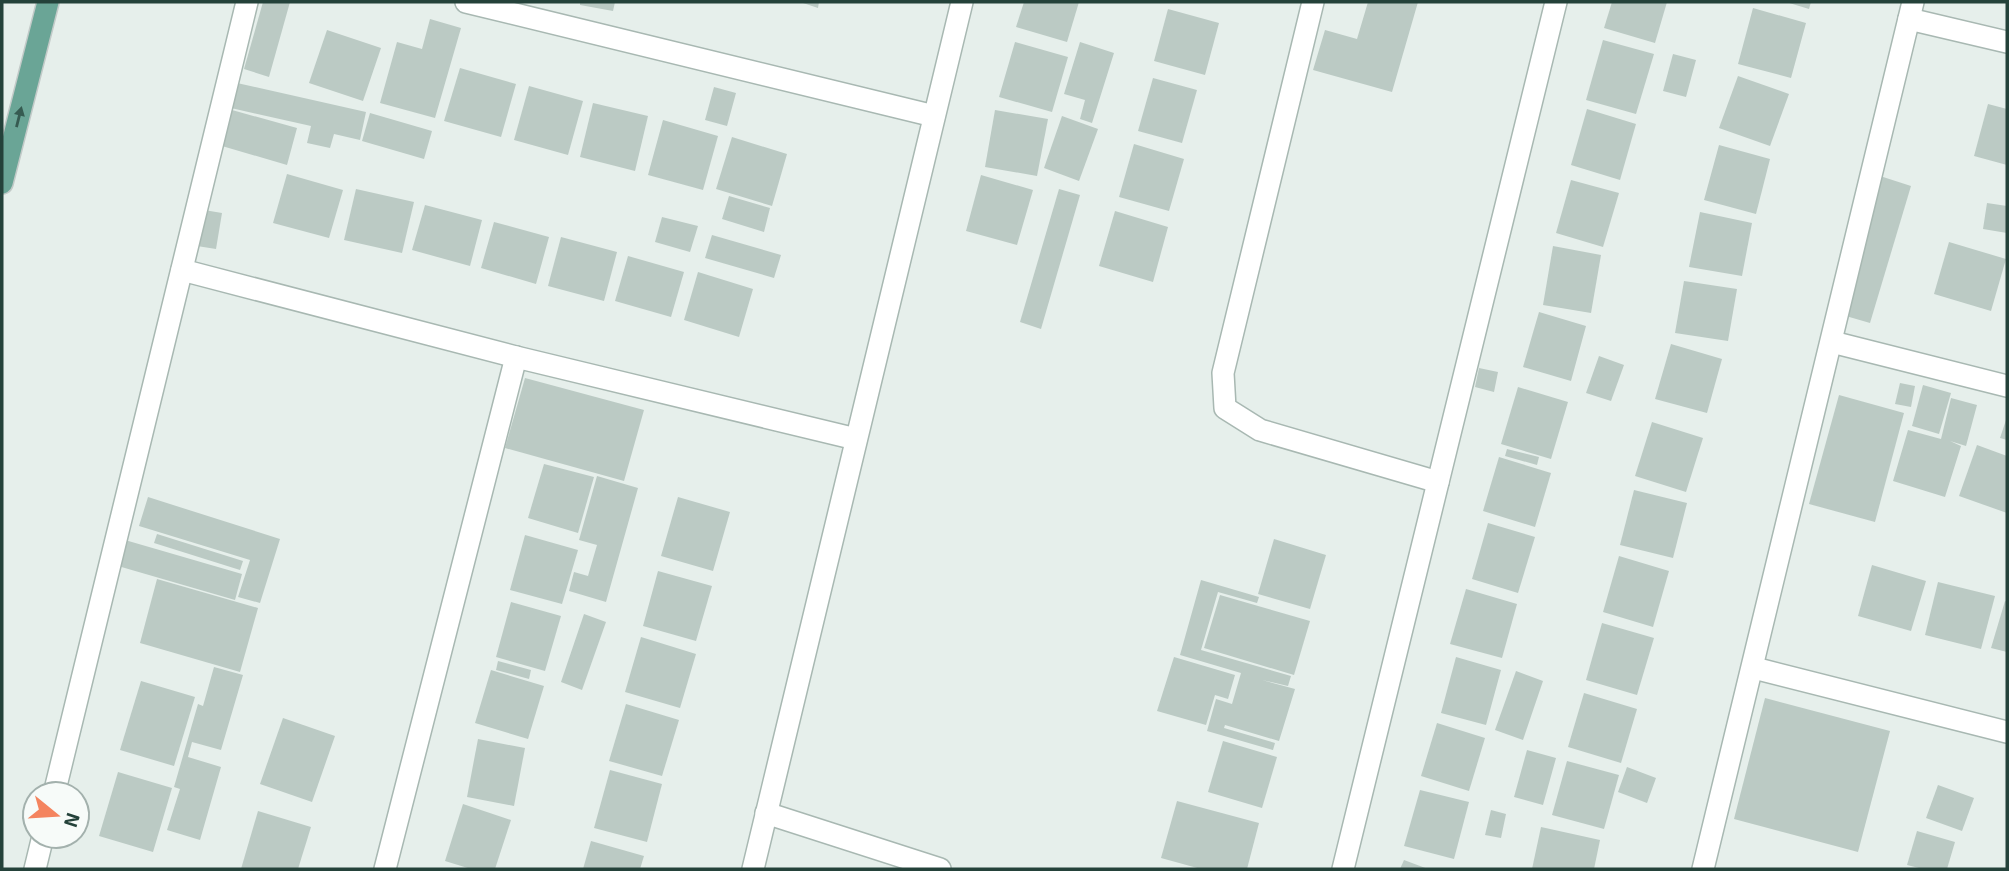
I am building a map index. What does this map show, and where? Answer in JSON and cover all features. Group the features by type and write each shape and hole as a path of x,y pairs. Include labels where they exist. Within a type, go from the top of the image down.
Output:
{"main road":[{"path":"2,183 48,2"}],"street":[{"path":"57,780 247,2"},
{"path":"466,2 934,116"},
{"path":"753,869 962,2"},
{"path":"1313,2 1223,373 1225,408 1260,430 1438,482"},
{"path":"1342,869 1556,2"},
{"path":"1703,869 1754,668 1911,10 2007,42"},
{"path":"182,270 516,356 856,439"},
{"path":"1832,342 2007,386"},
{"path":"385,869 516,356"},
{"path":"1754,668 2007,732"},
{"path":"766,813 940,869"},
{"path":"35,869 40,850"}],"building":[{"path":"263,2 290,2 269,77 244,69"},
{"path":"580,2 615,2 613,11 580,5"},
{"path":"800,2 819,2 818,8"},
{"path":"1024,2 1079,2 1067,42 1016,27"},
{"path":"1368,2 1418,2 1392,92 1313,70 1325,30 1357,39"},
{"path":"1612,2 1667,2 1655,43 1604,28"},
{"path":"1786,2 1811,2 1809,9"},
{"path":"1753,8 1806,23 1791,78 1738,64"},
{"path":"1168,9 1219,23 1205,75 1154,61"},
{"path":"430,19 461,28 435,118 380,103 397,42 422,49"},
{"path":"327,30 381,48 363,101 309,83"},
{"path":"1603,40 1654,54 1636,114 1586,100"},
{"path":"1015,42 1068,57 1052,112 999,97"},
{"path":"1080,42 1114,53 1092,123 1080,119 1085,100 1064,94"},
{"path":"1673,54 1696,60 1686,97 1663,91"},
{"path":"460,68 516,84 501,137 444,121"},
{"path":"1738,76 1789,94 1770,146 1719,128"},
{"path":"1153,78 1197,90 1182,143 1138,131"},
{"path":"237,83 366,112 360,140 334,134 330,148 307,143 311,126 231,108"},
{"path":"529,86 583,101 568,155 514,140"},
{"path":"714,87 736,93 727,126 705,120"},
{"path":"593,103 648,116 635,171 580,157"},
{"path":"1988,104 2007,109 2007,165 1974,156"},
{"path":"1587,109 1636,124 1620,180 1571,165"},
{"path":"232,110 297,128 287,165 222,146"},
{"path":"995,110 1048,119 1037,176 985,167"},
{"path":"370,113 432,131 424,159 362,141"},
{"path":"1062,116 1098,129 1079,181 1044,168"},
{"path":"663,120 718,136 703,190 648,175"},
{"path":"732,137 787,154 772,206 716,189"},
{"path":"1134,144 1184,159 1169,211 1119,197"},
{"path":"1719,145 1770,159 1756,214 1704,200"},
{"path":"287,174 343,190 329,238 273,223"},
{"path":"981,175 1033,190 1017,245 966,231"},
{"path":"1880,176 1911,186 1870,323 1839,314"},
{"path":"1571,180 1619,193 1603,247 1556,233"},
{"path":"356,189 414,202 402,253 344,240"},
{"path":"1059,189 1080,195 1041,329 1020,322"},
{"path":"729,196 770,208 764,232 722,219"},
{"path":"1987,203 2007,206 2007,233 1983,229"},
{"path":"425,205 482,220 470,266 412,250"},
{"path":"204,210 222,213 216,249 197,246"},
{"path":"1115,211 1168,227 1153,282 1099,266"},
{"path":"1700,212 1752,223 1742,276 1689,267"},
{"path":"662,217 698,226 690,252 655,242"},
{"path":"494,222 549,237 536,284 481,268"},
{"path":"712,235 781,255 774,278 705,258"},
{"path":"561,237 617,252 604,301 548,286"},
{"path":"1949,242 2006,259 1991,311 1934,294"},
{"path":"1553,246 1601,255 1591,313 1543,305"},
{"path":"628,256 684,272 671,317 615,301"},
{"path":"698,272 753,289 739,337 684,320"},
{"path":"1684,281 1737,289 1728,341 1675,333"},
{"path":"1539,312 1586,326 1571,381 1523,367"},
{"path":"1671,344 1722,359 1707,413 1655,399"},
{"path":"1599,356 1624,365 1611,401 1586,393"},
{"path":"1479,368 1498,372 1494,392 1475,387"},
{"path":"525,378 644,410 624,481 505,448"},
{"path":"1900,383 1915,386 1911,407 1895,404"},
{"path":"1923,385 1951,393 1939,434 1912,426"},
{"path":"1518,387 1568,402 1551,459 1501,444"},
{"path":"1839,395 1904,413 1875,522 1809,504"},
{"path":"1951,398 1977,405 1966,446 1950,441 1961,446 1945,497 1893,481 1908,430 1941,439"},
{"path":"2007,417 2007,440 2000,438"},
{"path":"1652,422 1703,438 1686,492 1635,476"},
{"path":"1977,445 2007,456 2007,513 1959,496"},
{"path":"1507,449 1539,457 1537,465 1505,456"},
{"path":"1499,457 1551,473 1535,527 1483,511"},
{"path":"544,464 594,477 578,533 528,518"},
{"path":"597,476 638,488 606,602 569,591 574,572 588,576 597,545 579,540"},
{"path":"1634,490 1687,503 1673,558 1620,545"},
{"path":"148,497 280,539 260,603 238,597 250,560 139,526"},
{"path":"678,497 730,512 713,571 661,556"},
{"path":"1488,523 1535,537 1518,593 1472,579"},
{"path":"157,534 243,561 240,570 154,543"},
{"path":"525,535 578,550 562,604 510,590"},
{"path":"1274,539 1326,555 1310,609 1258,594"},
{"path":"125,540 242,574 235,600 118,566"},
{"path":"1619,556 1669,571 1653,627 1603,612"},
{"path":"1872,565 1926,581 1911,631 1858,616"},
{"path":"658,571 712,586 696,641 643,626"},
{"path":"157,579 258,608 240,672 140,643"},
{"path":"1201,580 1259,597 1257,603 1218,592 1201,650 1291,676 1288,686 1262,680 1295,689 1279,741 1225,725 1224,728 1275,743 1273,750 1207,731 1216,699 1232,704 1241,673 1180,655"},
{"path":"1938,582 1995,596 1981,649 1925,635"},
{"path":"1466,589 1517,604 1502,658 1450,644"},
{"path":"1220,595 1310,621 1294,675 1204,648"},
{"path":"2005,601 2007,602 2007,652 1991,648"},
{"path":"511,602 561,616 545,671 496,657"},
{"path":"584,614 606,622 582,690 561,682"},
{"path":"1602,623 1654,638 1637,695 1586,680"},
{"path":"641,637 696,654 680,708 625,692"},
{"path":"1174,657 1235,675 1228,699 1215,695 1206,725 1157,711"},
{"path":"1456,657 1501,670 1486,725 1441,713"},
{"path":"498,661 531,670 529,679 496,670"},
{"path":"214,667 243,675 221,750 192,742 188,757 221,767 200,840 167,830 180,789 174,787 198,704 203,706"},
{"path":"491,670 544,686 528,739 475,723"},
{"path":"1516,671 1543,681 1523,740 1495,730"},
{"path":"141,681 195,697 174,766 120,750"},
{"path":"1584,693 1637,709 1621,763 1568,747"},
{"path":"1765,698 1890,731 1858,852 1734,819"},
{"path":"626,704 679,720 662,776 609,761"},
{"path":"283,718 335,736 312,802 260,784"},
{"path":"1437,723 1485,738 1469,791 1421,776"},
{"path":"478,739 525,748 514,806 467,797"},
{"path":"1223,741 1277,757 1262,808 1208,792"},
{"path":"1527,750 1556,758 1543,805 1514,797"},
{"path":"1567,761 1619,775 1604,829 1552,815"},
{"path":"1627,767 1656,778 1647,803 1618,792"},
{"path":"610,770 662,784 647,842 594,828"},
{"path":"118,772 172,788 153,852 99,836"},
{"path":"1938,785 1974,798 1962,831 1926,818"},
{"path":"1420,790 1469,802 1454,859 1404,846"},
{"path":"1177,801 1259,823 1247,869 1201,869 1161,858"},
{"path":"463,804 511,820 495,869 471,869 445,861"},
{"path":"1491,810 1506,814 1501,838 1485,835"},
{"path":"258,811 311,827 298,869 241,869"},
{"path":"1541,827 1600,840 1594,869 1532,869"},
{"path":"1917,831 1955,842 1947,869 1923,869 1907,865"},
{"path":"591,841 644,856 640,869 583,869"},
{"path":"1404,860 1428,869 1400,869"}]}
